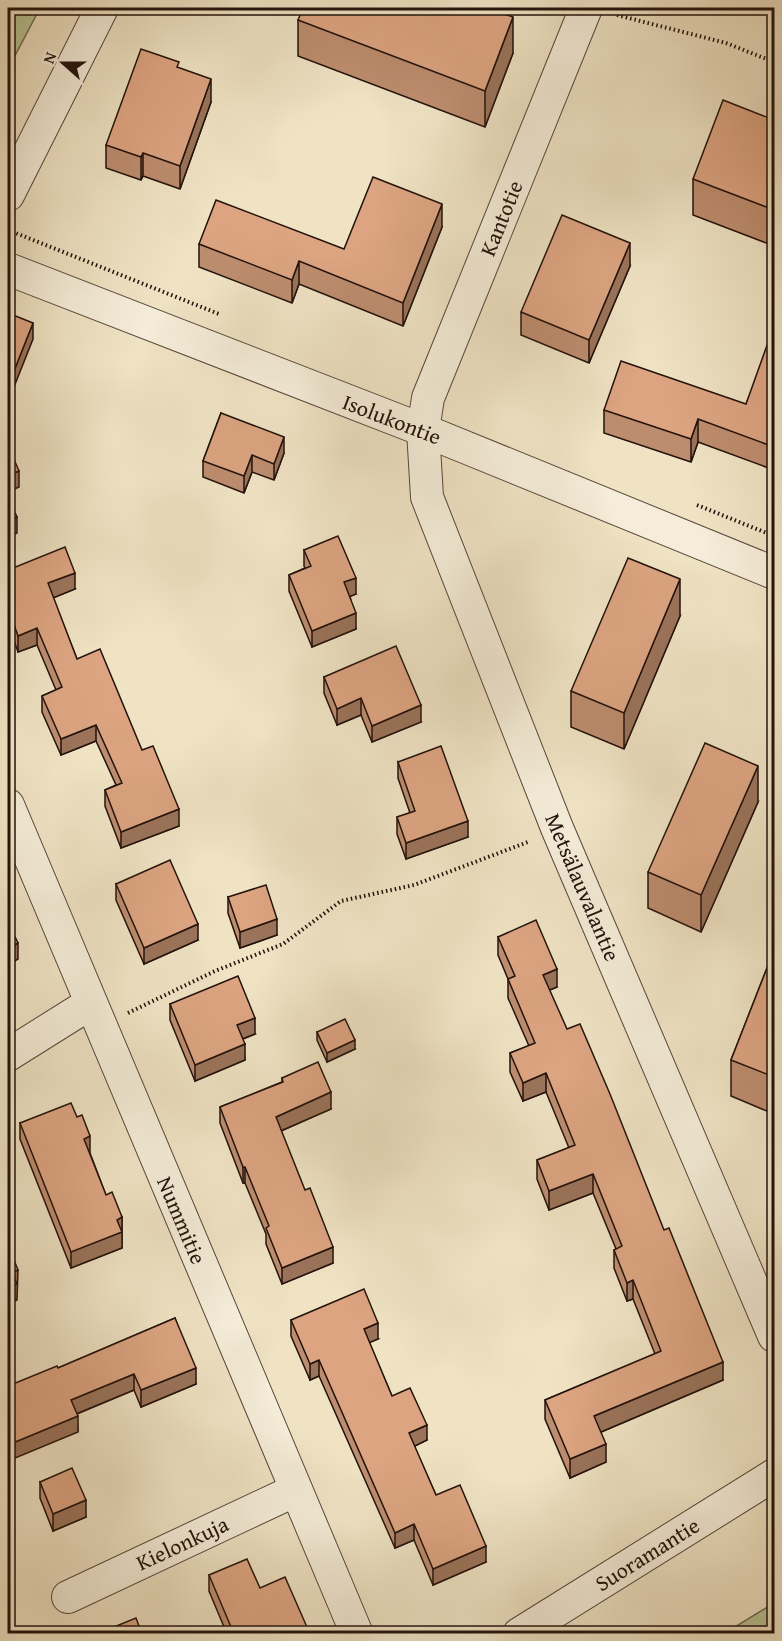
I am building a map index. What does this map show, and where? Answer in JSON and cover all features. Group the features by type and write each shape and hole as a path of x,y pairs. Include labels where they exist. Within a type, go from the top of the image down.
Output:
{"street":[{"path":"8,195 102,8"},
{"name":"Kantotie","path":"423,430 428,398 600,11"},
{"name":"Isolukontie","path":"8,269 423,430 774,573"},
{"name":"Metsälauvalantie","path":"423,430 427,497 557,828 774,1336"},
{"name":"Nummitie","path":"8,805 357,1634"},
{"path":"8,1054 95,1014"},
{"name":"Suoramantie","path":"519,1634 774,1475"},
{"name":"Kielonkuja","path":"68,1597 296,1490"}],"path":[{"path":"600,11 726,43 774,62"},
{"path":"95,1014 140,1008 215,972 283,944 341,901 414,885 521,846 557,828"}],"green space":[{"path":"8,8 40,8 8,69"},
{"path":"774,1603 774,1633 725,1633"}],"building":[{"path":"303,8 447,8 457,11 458,8 488,8 513,17 485,91 298,20"},
{"path":"141,49 179,62 177,67 211,79 180,166 143,153 141,157 106,145"},
{"path":"723,100 774,120 769,139 774,141 774,210 693,179"},
{"path":"373,177 442,204 403,303 299,261 292,280 199,244 216,200 344,249"},
{"path":"562,215 630,243 589,340 521,312"},
{"path":"8,313 33,323 8,386"},
{"path":"770,337 774,339 774,447 698,419 691,439 604,410 621,361 746,404"},
{"path":"221,413 284,437 274,464 252,455 244,476 203,461"},
{"path":"8,445 19,471 8,475"},
{"path":"8,496 17,517 8,521"},
{"path":"338,536 356,578 344,582 356,613 312,631 289,575 311,566 304,550"},
{"path":"65,547 75,573 48,583 77,659 100,649 142,750 153,746 179,809 121,832 105,790 122,783 96,725 61,739 42,696 62,687 37,628 18,636 8,608 8,570"},
{"path":"628,558 680,579 624,713 571,691"},
{"path":"396,646 421,705 372,726 361,698 337,709 324,677"},
{"path":"705,743 758,766 701,895 648,872"},
{"path":"441,746 468,821 406,843 397,817 415,811 398,762"},
{"path":"170,860 198,924 144,948 116,884"},
{"path":"266,885 277,919 240,932 228,897"},
{"path":"536,920 557,969 543,975 567,1029 580,1024 664,1230 669,1228 723,1362 594,1416 606,1444 570,1459 545,1400 661,1351 633,1280 627,1283 614,1250 622,1246 593,1174 549,1191 537,1160 575,1145 546,1073 523,1083 510,1053 535,1043 508,979 515,976 498,937"},
{"path":"8,922 18,943 8,949"},
{"path":"774,950 774,1077 731,1060"},
{"path":"238,976 255,1018 237,1025 245,1044 195,1065 170,1004"},
{"path":"345,1019 355,1040 327,1053 317,1032"},
{"path":"318,1062 331,1092 276,1117 305,1190 310,1188 333,1247 282,1268 266,1228 269,1226 220,1107 283,1082 282,1078"},
{"path":"71,1103 77,1117 82,1115 90,1136 84,1139 106,1195 112,1192 122,1217 117,1220 122,1232 71,1252 20,1123"},
{"path":"8,1245 18,1270 12,1272 17,1284 8,1288"},
{"path":"364,1289 378,1323 364,1329 392,1396 410,1388 427,1425 409,1433 436,1495 460,1485 486,1546 433,1569 414,1524 395,1533 319,1360 310,1364 291,1320"},
{"path":"175,1318 196,1368 141,1390 134,1374 71,1400 78,1416 8,1445 8,1386 57,1366 58,1368"},
{"path":"72,1468 86,1500 53,1514 40,1482"},
{"path":"247,1559 260,1588 285,1577 310,1634 234,1634 209,1575"},
{"path":"136,1618 142,1634 99,1633"}]}
